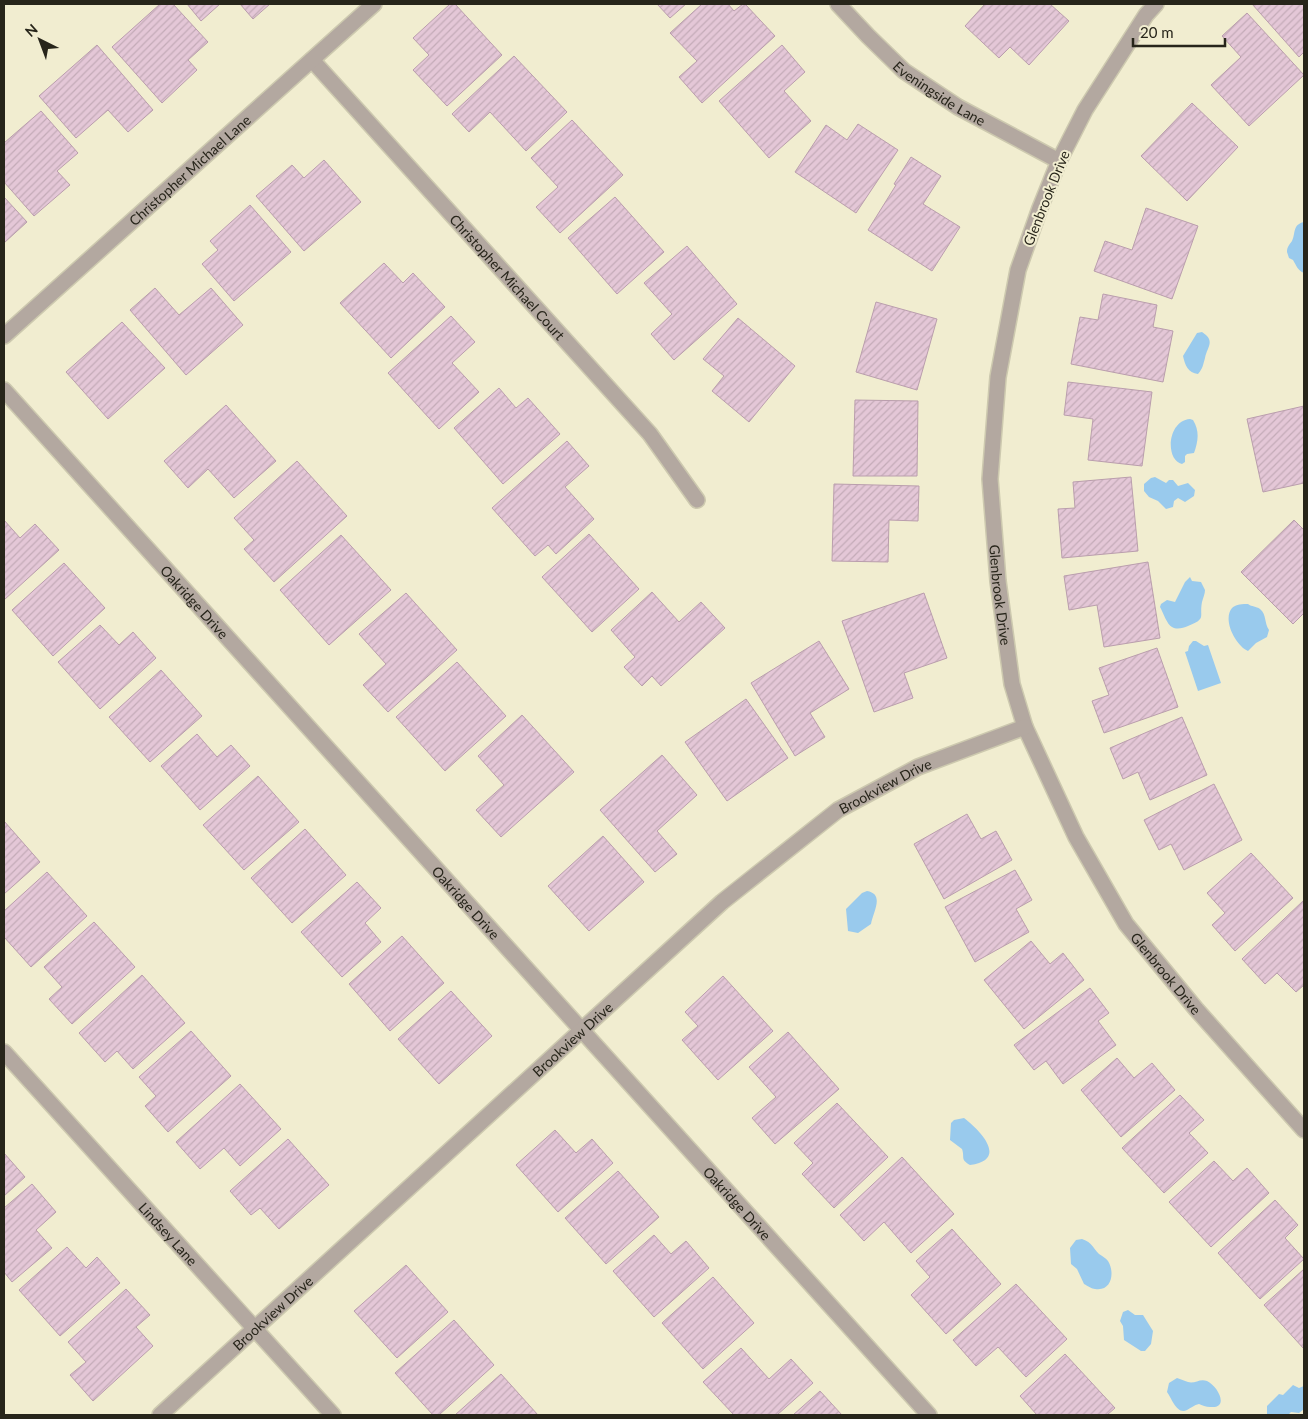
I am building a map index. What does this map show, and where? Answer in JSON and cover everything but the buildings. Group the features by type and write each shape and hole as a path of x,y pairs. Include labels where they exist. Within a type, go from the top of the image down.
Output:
{"street":[{"name":"Christopher Michael Lane","path":"4,336 374,4"},
{"name":"Eveningside Lane","path":"838,4 904,71 958,107 1059,161"},
{"name":"Glenbrook Drive","path":"1156,4 1146,15 1085,110 1059,161 1018,270 998,377 990,479 998,581 1012,684 1025,727 1076,837 1126,924 1196,1009 1304,1130"},
{"name":"Christopher Michael Court","path":"312,60 650,434 697,500"},
{"name":"Oakridge Drive","path":"4,390 929,1415"},
{"name":"Brookview Drive","path":"160,1415 722,902 838,810 918,767 1025,727"},
{"name":"Lindsey Lane","path":"4,1052 333,1415"}],"water":[{"path":"1304,222 1304,273 1289,258 1287,252 1296,227"},
{"path":"1202,332 1209,338 1210,344 1203,366 1198,374 1188,368 1183,356 1197,333"},
{"path":"1193,420 1197,428 1197,441 1194,453 1187,454 1185,462 1182,464 1173,456 1171,441 1177,426 1182,421"},
{"path":"1155,477 1166,483 1169,480 1173,480 1178,486 1188,483 1195,490 1194,496 1185,502 1178,498 1174,501 1173,507 1166,509 1144,491 1144,484"},
{"path":"1190,577 1192,581 1201,582 1205,590 1201,617 1198,621 1188,626 1174,628 1168,624 1160,607 1167,600 1175,602 1185,582"},
{"path":"1240,604 1248,604 1262,611 1269,630 1267,637 1256,643 1248,651 1239,644 1232,632 1229,613 1232,608"},
{"path":"1193,641 1204,646 1208,645 1221,683 1198,691 1185,652 1188,651"},
{"path":"867,891 876,896 877,900 871,924 858,933 848,931 846,909 862,893"},
{"path":"964,1118 988,1144 988,1157 982,1162 970,1165 967,1163 964,1160 962,1149 950,1140 951,1123 954,1120"},
{"path":"1082,1239 1090,1244 1110,1265 1110,1280 1101,1289 1094,1289 1084,1284 1077,1269 1071,1264 1070,1248 1076,1240"},
{"path":"1128,1310 1135,1315 1143,1315 1153,1331 1151,1344 1145,1351 1141,1351 1124,1340 1123,1326 1120,1321 1123,1312"},
{"path":"1177,1378 1187,1382 1207,1381 1218,1392 1220,1404 1216,1407 1210,1407 1199,1404 1187,1410 1180,1410 1175,1406 1167,1392 1169,1383"},
{"path":"1293,1385 1299,1388 1304,1386 1304,1409 1299,1413 1291,1412 1288,1415 1267,1415 1267,1406 1279,1394 1283,1395"}]}
